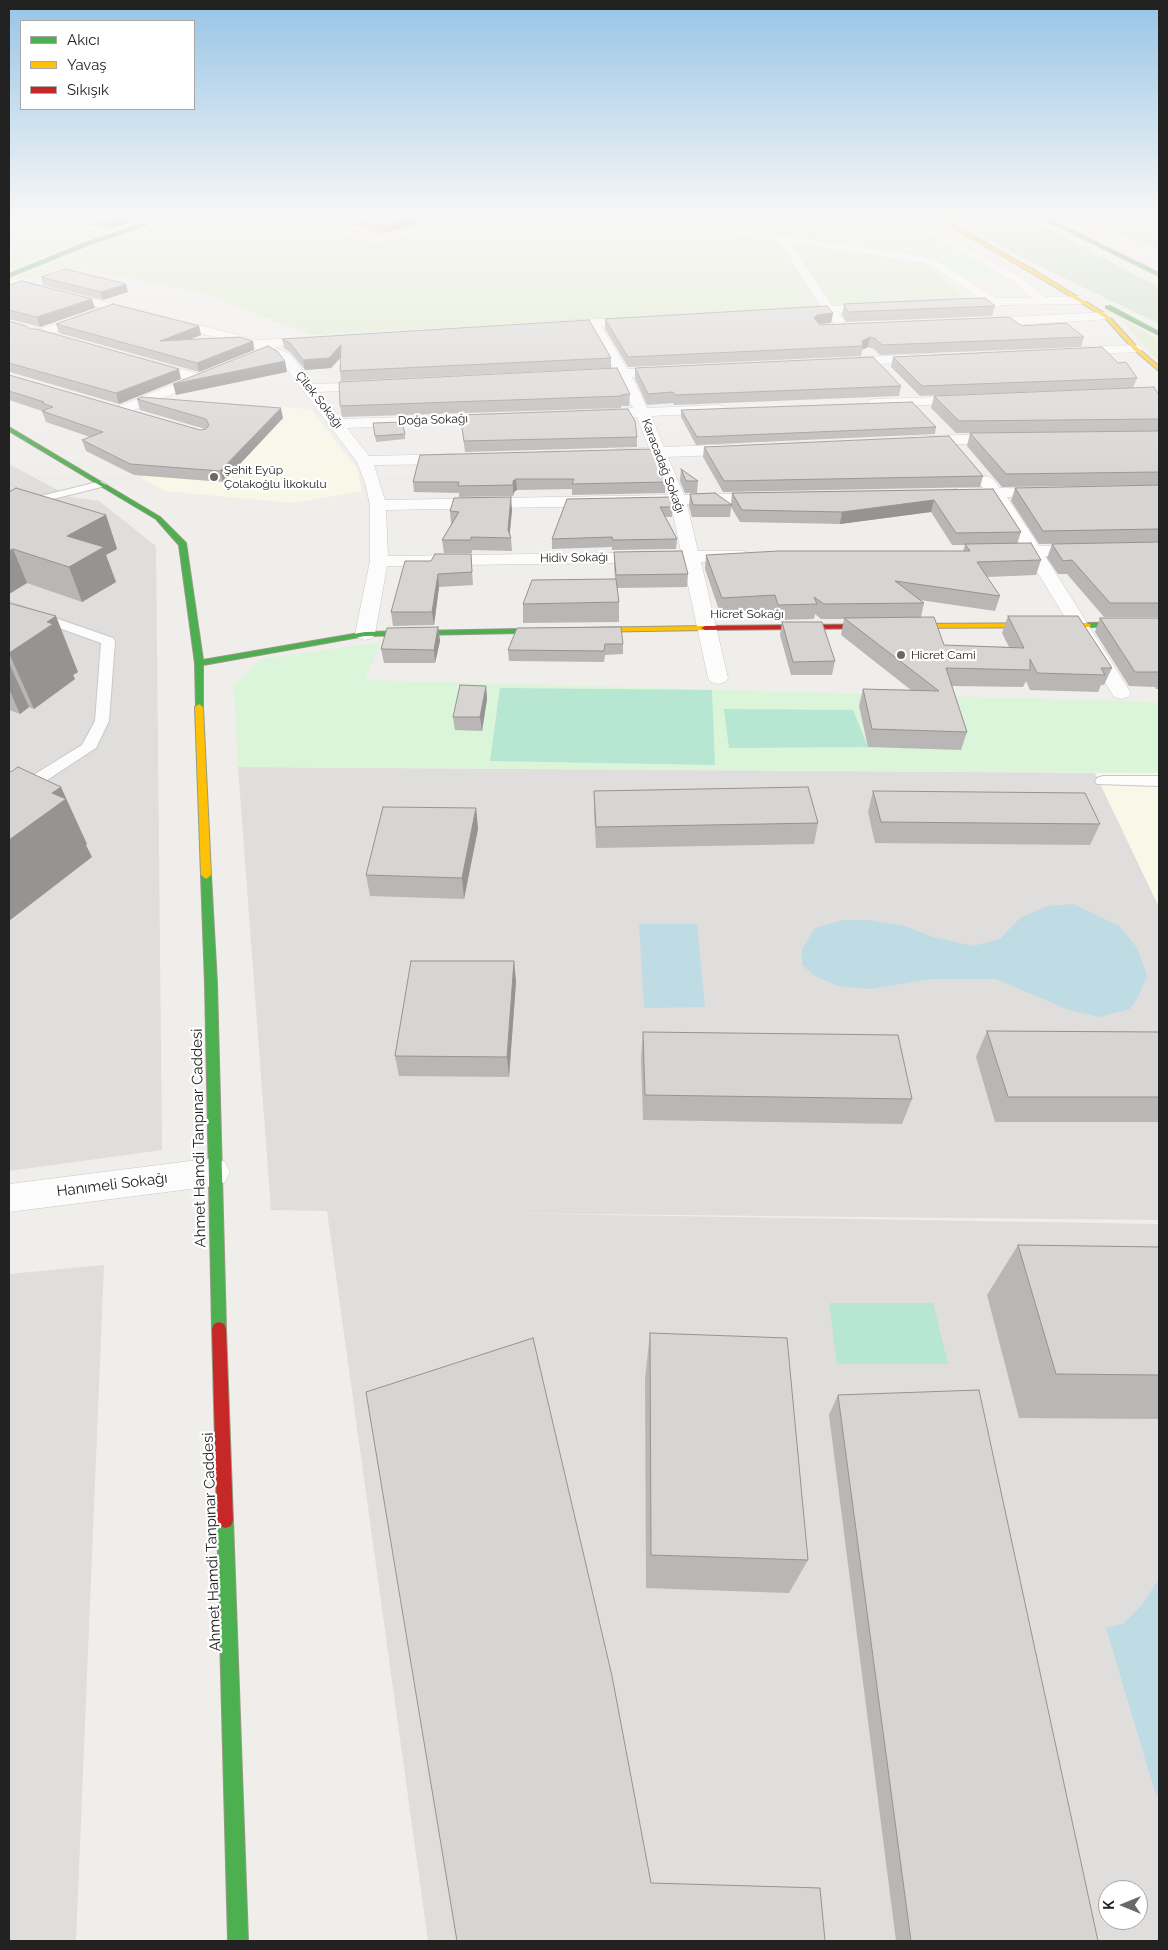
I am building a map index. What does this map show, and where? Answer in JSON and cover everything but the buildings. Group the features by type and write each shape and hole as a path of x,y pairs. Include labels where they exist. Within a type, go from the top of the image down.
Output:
{"main road":[{"path":"1095,309 1106,316 1136,349 1159,369"},
{"path":"1109,309 1159,334"},
{"name":"Ahmet Hamdi Tanpınar Caddesi","path":"9,429 158,518 183,545 199,663 200,755 211,984 214,1172 238,1941"},
{"name":"Hicret Sokağı","path":"199,663 365,634 707,628 1159,624"}],"street":[{"path":"9,344 110,309"},
{"path":"117,309 267,351 304,356"},
{"path":"777,312 846,309"},
{"path":"1003,309 1036,334"},
{"path":"827,329 849,331 829,310"},
{"path":"962,324 1106,316"},
{"path":"545,326 661,319"},
{"name":"Karacadağ Sokağı","path":"594,323 623,373 642,412 678,500 718,678"},
{"path":"17,326 59,338"},
{"path":"267,351 328,340"},
{"path":"864,348 888,374"},
{"path":"1050,352 1136,349"},
{"name":"Çilek Sokağı","path":"267,351 310,388 365,461 378,505 379,561 365,634"},
{"path":"826,363 943,358"},
{"path":"134,360 199,378"},
{"path":"564,376 691,370"},
{"path":"138,417 114,410 218,371"},
{"path":"310,388 388,384"},
{"path":"901,388 926,414"},
{"path":"866,404 987,399"},
{"path":"583,414 730,409"},
{"name":"Doğa Sokağı","path":"337,424 514,417"},
{"path":"939,427 964,455"},
{"path":"902,442 1020,439"},
{"path":"601,455 757,449"},
{"path":"365,461 474,458"},
{"path":"977,470 996,492 1080,624 1121,693"},
{"path":"946,494 1065,491"},
{"path":"378,505 788,497"},
{"path":"976,552 1159,549"},
{"name":"Hidiv Sokağı","path":"379,561 758,556"},
{"name":"Hanımeli Sokağı","path":"9,1198 214,1172"}],"lane":[{"path":"9,507 101,484"},
{"path":"9,606 108,641 102,721 88,748 9,797"},
{"path":"1102,781 1159,781"}],"shaded area":[{"path":"224,404 311,409 357,469 362,491 294,503 164,491 142,478"},
{"path":"9,464 71,497 99,501 156,546 162,1150 9,1171"},
{"path":"238,767 1095,773 1159,907 1159,1220 486,1213 1159,1224 1159,1941 428,1941 327,1211 271,1210"},
{"path":"1095,773 1159,773 1159,907"},
{"path":"104,1265 76,1941 9,1941 9,1274"}],"green space":[{"path":"244,309 786,309 311,335"},
{"path":"1128,309 1159,309 1159,324"},
{"path":"1121,319 1159,339 1159,359 1156,360"},
{"path":"381,642 365,680 1159,702 1159,773 238,767 234,684 262,659"},
{"path":"500,688 712,690 715,765 490,761"},
{"path":"724,709 853,710 868,747 729,748"},
{"path":"829,1303 933,1303 948,1364 837,1364"}],"water":[{"path":"1074,904 1119,926 1137,948 1147,976 1138,997 1130,1009 1100,1017 1069,1010 996,979 932,979 870,989 838,986 815,976 802,965 802,949 815,928 843,920 868,920 905,926 933,937 973,946 1000,939 1020,918 1047,906"},
{"path":"639,924 697,924 705,1007 644,1008"},
{"path":"1159,1579 1159,1795 1156,1795 1106,1628 1123,1624 1141,1606"}],"traffic: fast":[{"path":"1112,309 1159,334"},
{"path":"9,429 158,518 183,545 199,663 199,707"},
{"path":"1087,625 1159,624"},
{"path":"199,663 365,634 520,631"},
{"path":"206,875 211,984 219,1329"},
{"path":"225,1520 238,1941"}],"traffic: slow":[{"path":"1094,309 1106,316 1136,349 1159,369"},
{"path":"898,626 1087,625"},
{"path":"520,631 705,628"},
{"path":"199,707 206,875"}],"traffic: jam":[{"path":"705,628 898,626"},
{"path":"219,1329 225,1520"}],"place":[{"name":"Şehit Eyüp Çolakoğlu İlkokulu","path":"214,477"},
{"name":"Hicret Cami","path":"901,655"}]}
